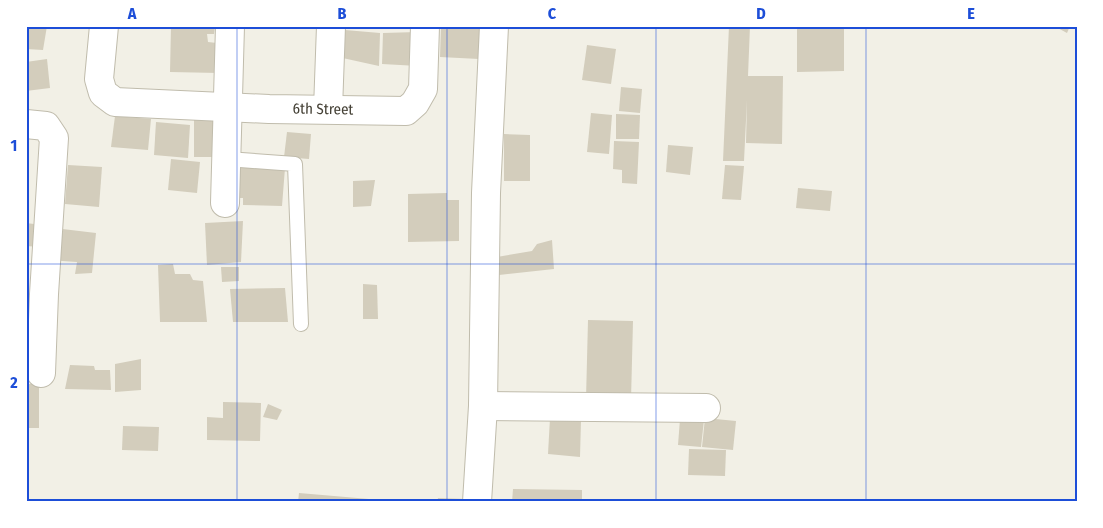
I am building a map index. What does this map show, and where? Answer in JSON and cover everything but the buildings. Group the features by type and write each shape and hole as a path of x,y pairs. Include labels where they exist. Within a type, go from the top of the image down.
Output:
{"street":[{"name":"6th Street","path":"104,26 99,79 103,93 115,102 269,109 406,111 415,103 423,89 425,26"},
{"path":"226,203 230,26"},
{"path":"328,109 331,26"},
{"path":"476,502 483,406 486,193 494,26"},
{"path":"26,124 46,126 54,138 44,294 34,373"},
{"path":"483,406 706,408"}],"lane":[{"path":"226,159 295,164 301,324"}]}
